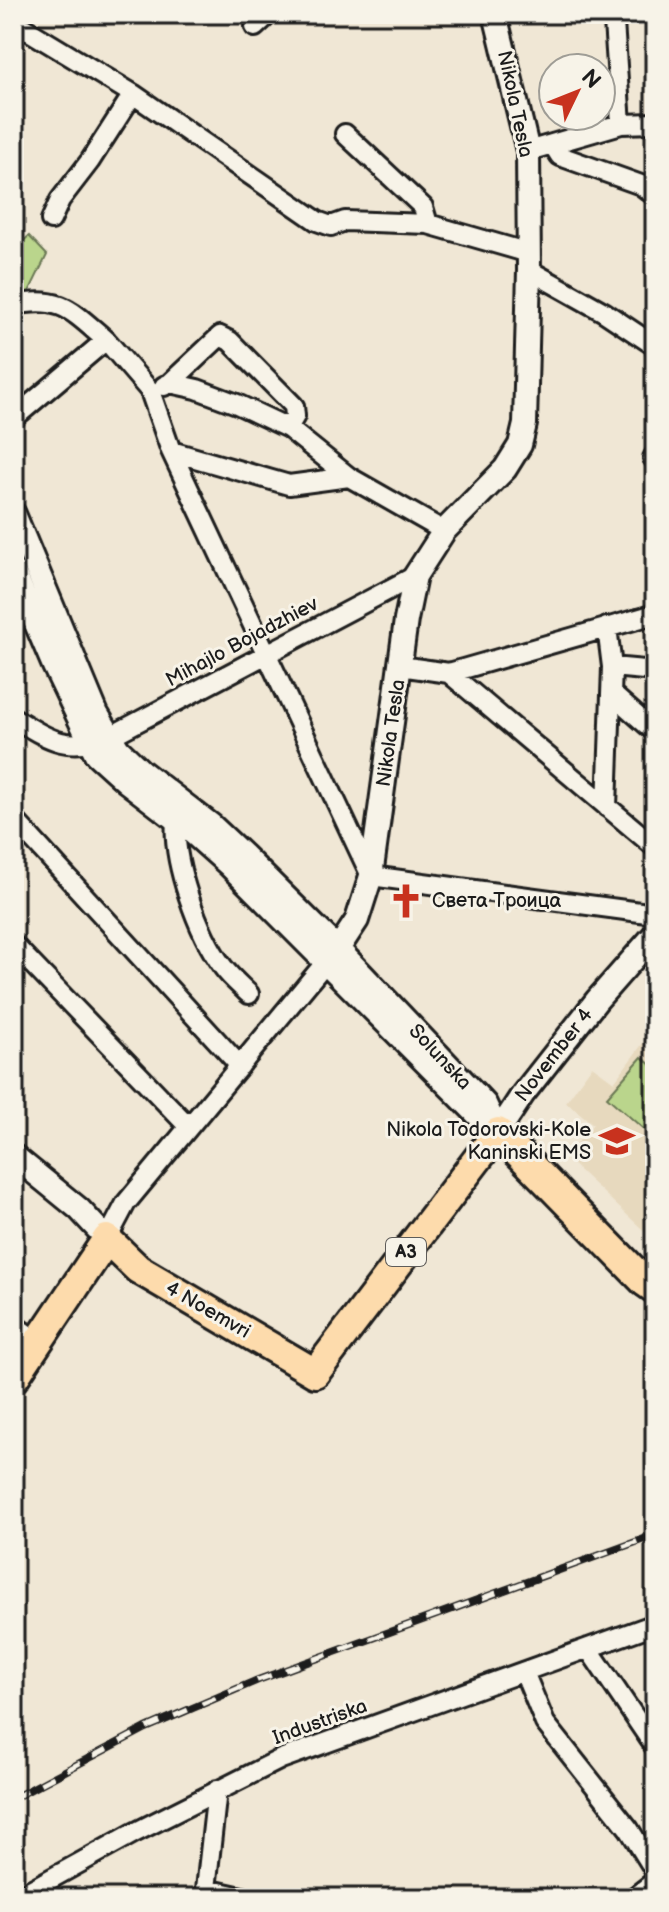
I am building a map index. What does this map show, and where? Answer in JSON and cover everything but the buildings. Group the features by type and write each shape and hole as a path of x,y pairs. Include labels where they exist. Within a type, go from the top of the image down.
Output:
{"main road":[{"name":"November 4","path":"107,1239 138,1269 315,1373 498,1132"},
{"path":"498,1132 655,1289"},
{"name":"Nikola Tesla","path":"14,1378 107,1239"}],"street":[{"name":"Nikola Tesla","path":"107,1239 126,1203 332,956 357,920 371,876 415,576 444,531 505,469 520,445 526,406 528,151 495,14"},
{"path":"610,14 614,22 621,124"},
{"path":"14,22 133,94 317,221 331,226 345,221 428,224 529,261 655,346"},
{"path":"51,220 60,200 90,161 133,94"},
{"path":"528,151 621,124 655,123"},
{"path":"345,134 423,207 428,224"},
{"path":"553,145 560,156 641,185 655,196"},
{"path":"14,305 50,302 73,312 106,340 150,391 171,451 371,876 655,914"},
{"path":"150,391 170,383 220,336 230,341 294,406 295,416 288,428"},
{"path":"14,418 106,340"},
{"path":"170,383 210,394 288,428 349,477 444,531"},
{"path":"171,451 289,485 349,477"},
{"name":"Solunska","path":"14,514 97,714 99,741"},
{"name":"Solunska","path":"14,572 110,768 176,820 332,956"},
{"name":"Mihajlo Bojadzhiev","path":"99,741 415,576"},
{"path":"400,666 449,673 655,614"},
{"path":"607,627 612,667 607,807"},
{"path":"612,667 655,671"},
{"path":"449,673 655,847"},
{"path":"612,694 655,732"},
{"path":"14,718 61,744 99,741"},
{"name":"Solunska","path":"99,741 227,839 474,1114 498,1132"},
{"path":"14,819 240,1066"},
{"path":"176,820 178,861 207,938 224,969 249,994"},
{"name":"November 4","path":"498,1132 523,1094 588,1012 655,934"},
{"path":"14,945 189,1127"},
{"path":"14,1156 79,1209 107,1239"},
{"path":"14,1325 38,1342"},
{"name":"Industriska","path":"16,1898 281,1759 655,1624"},
{"path":"588,1648 655,1747"},
{"path":"524,1672 545,1723 629,1829 655,1871"},
{"path":"217,1790 205,1894 246,1898"},
{"path":"633,1898 655,1881"}],"shaded area":[{"name":"Nikola Todorovski-Kole Kaninski EMS","path":"655,1027 655,1241 565,1157 593,1124 566,1102 592,1066 614,1082"}],"green space":[{"path":"29,236 47,255 28,294 14,298 14,278 23,267 14,259 14,249"},
{"path":"642,1057 655,1069 655,1139 607,1097"}],"railway":[{"path":"14,1798 146,1728 258,1680 655,1535"}],"place":[{"name":"Света Троица","path":"406,901"},
{"name":"Nikola Todorovski-Kole Kaninski EMS","path":"617,1141"}]}
